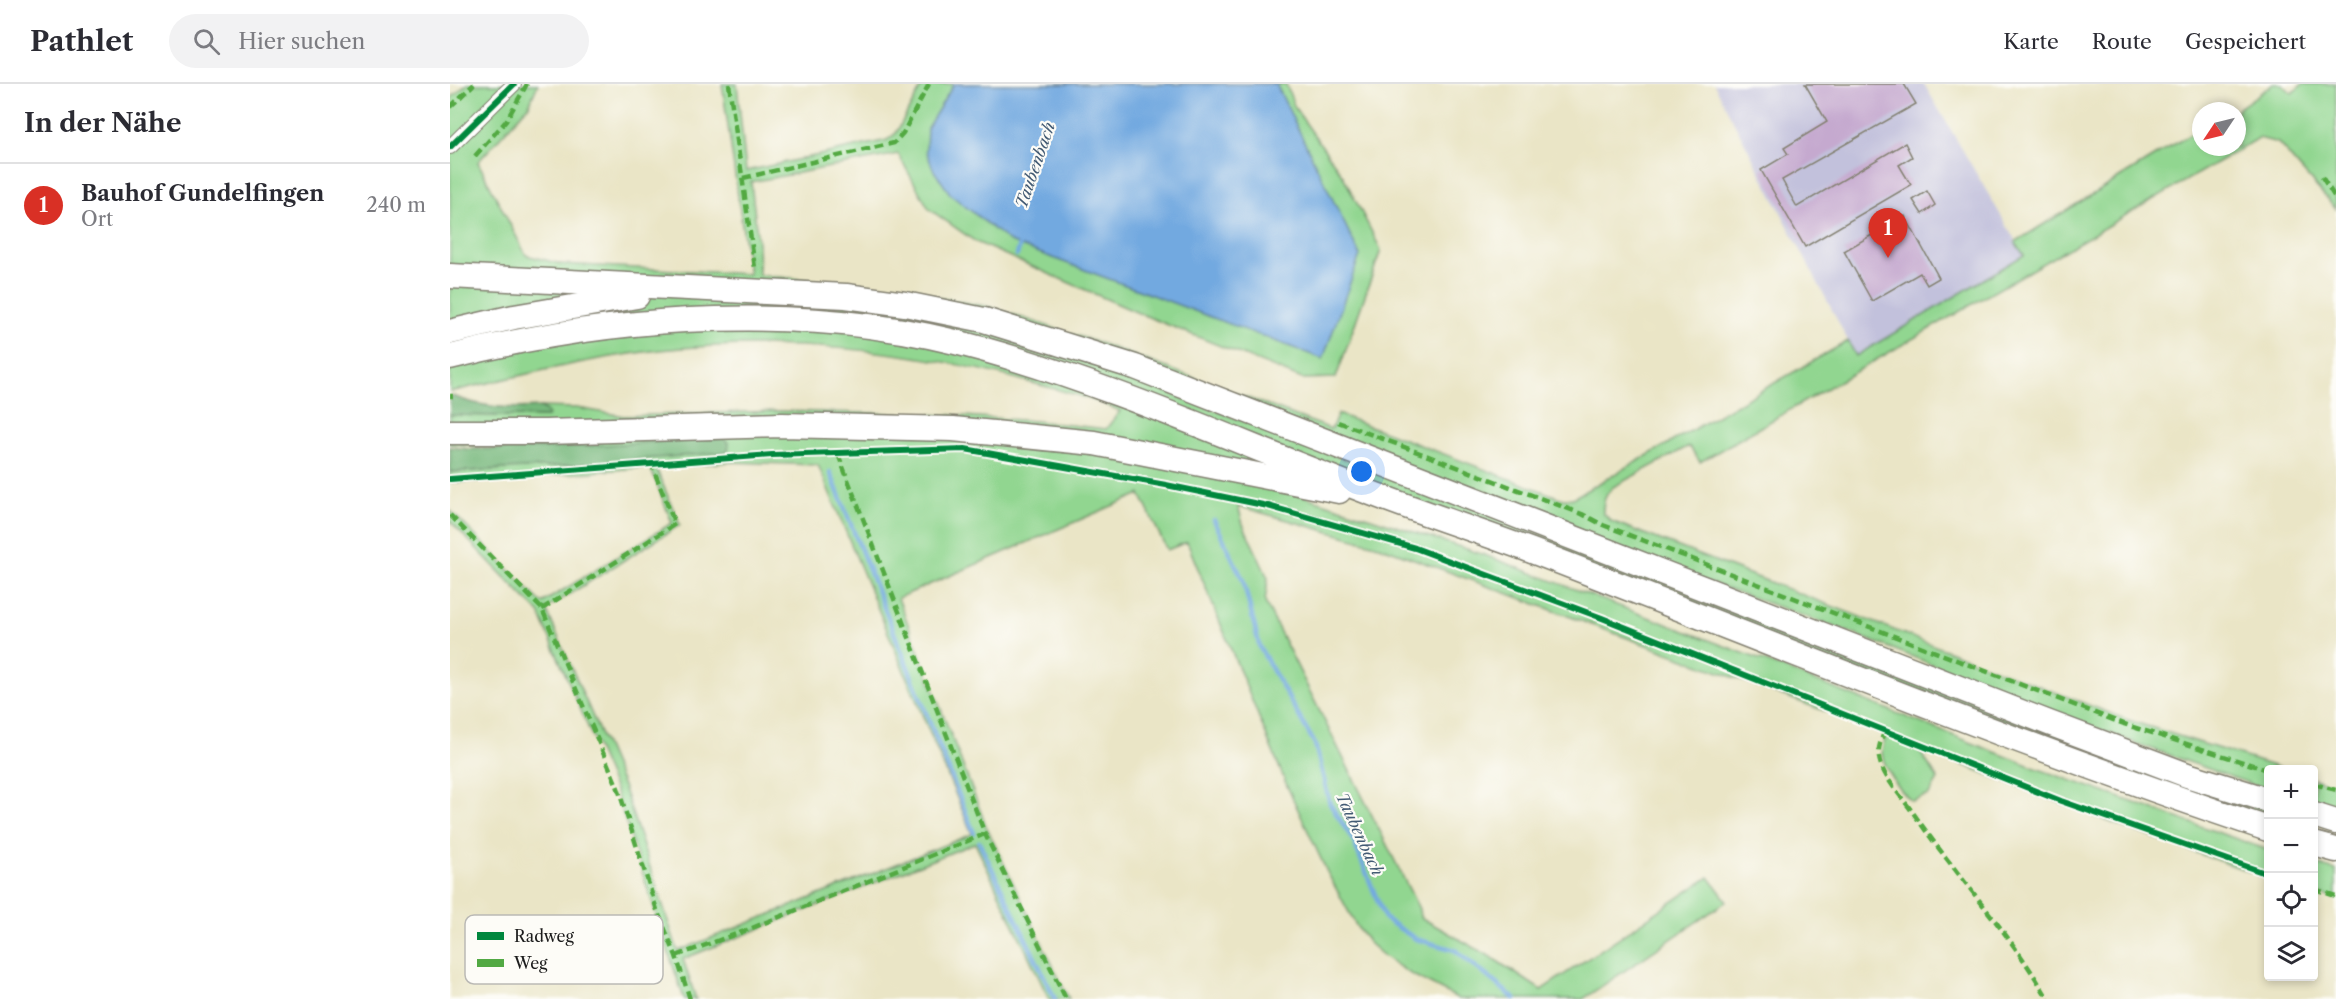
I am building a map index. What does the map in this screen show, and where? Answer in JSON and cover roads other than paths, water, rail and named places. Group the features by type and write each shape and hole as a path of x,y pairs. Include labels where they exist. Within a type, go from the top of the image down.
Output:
{"highway":[{"path":"450,276 835,295 905,304 984,320 1135,367 2049,723 2187,775 2264,799"},
{"path":"450,332 514,317 680,288"},
{"path":"450,357 523,340 567,333 717,318 781,319 876,327 983,349 1127,396 1384,499 1527,549 2026,744 2165,795 2264,828"},
{"path":"450,432 557,432 782,425 953,429 1094,443 1384,499"},
{"path":"2318,817 2336,822"},
{"path":"2318,845 2336,850"}],"street":[{"path":"450,147 514,84"}],"water":[{"path":"954,84 1276,84 1360,255 1323,359 1010,242 951,195 934,171 926,151 927,128"}],"waterway":[{"name":"Taubenbach","path":"1017,255 1021,240"},
{"path":"830,472 974,833"},
{"name":"Taubenbach","path":"1214,520 1243,580 1260,648 1315,744 1330,804 1353,840 1385,919 1416,939 1455,950 1515,999"},
{"path":"979,842 1055,999"}],"place":[{"name":"Bauhof Gundelfingen","path":"1888,258"}]}
